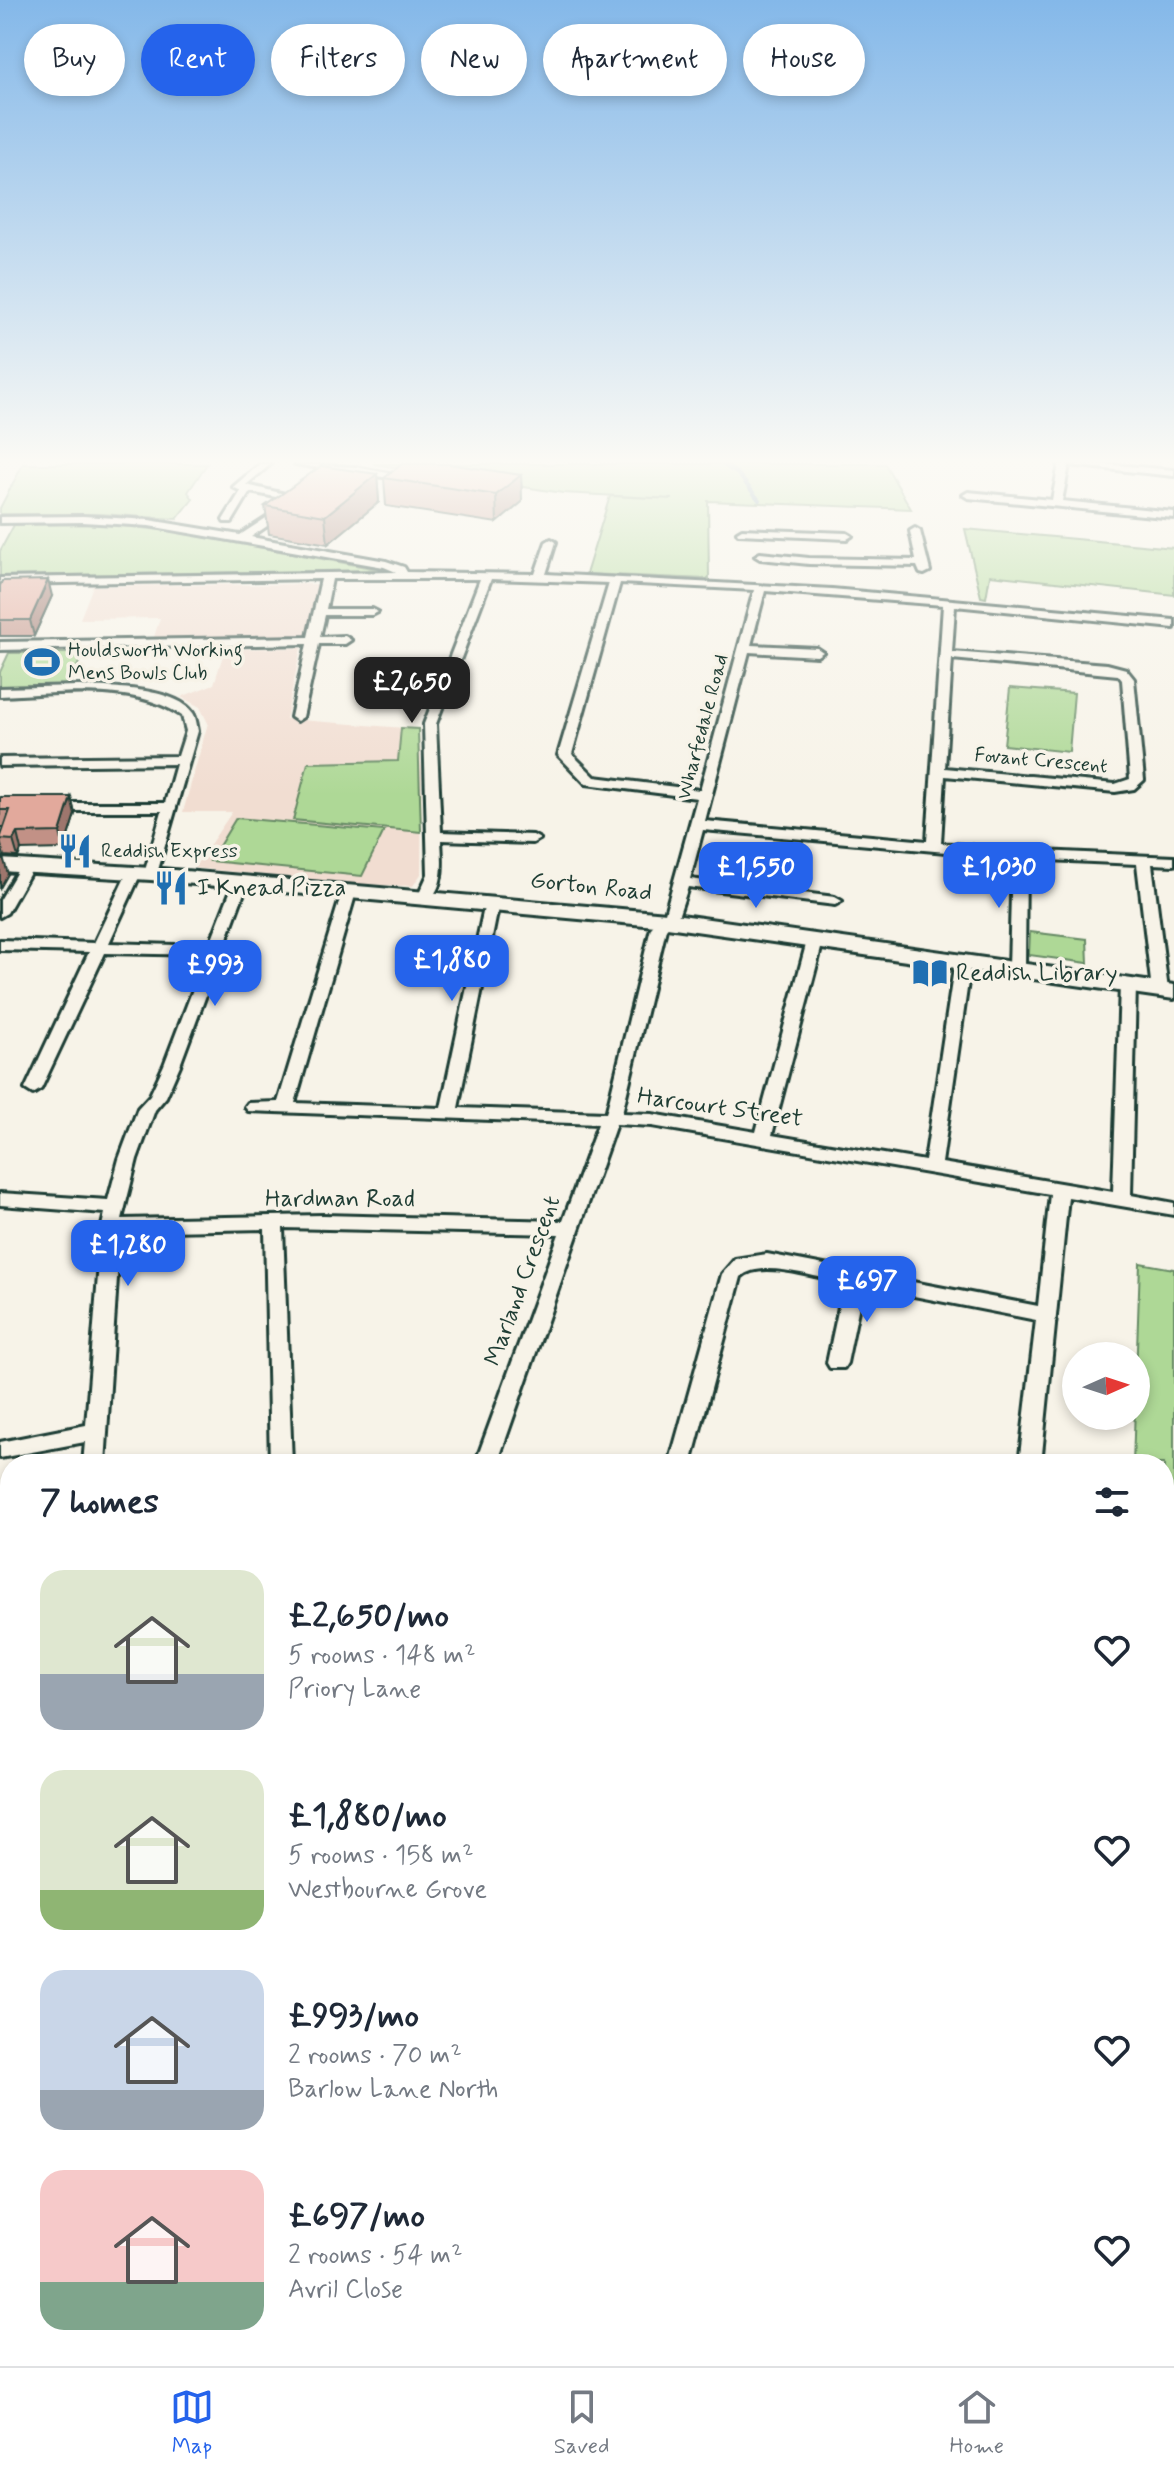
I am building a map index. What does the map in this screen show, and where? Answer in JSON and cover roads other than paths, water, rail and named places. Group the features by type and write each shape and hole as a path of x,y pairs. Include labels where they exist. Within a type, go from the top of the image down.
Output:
{"main road":[{"name":"Gorton Road","path":"0,865 143,873 667,920 1167,991"}],"street":[{"path":"812,574 816,589"},
{"path":"424,898 435,874 430,724 487,576"},
{"path":"0,581 487,576 816,589 1174,624"},
{"path":"297,717 327,578"},
{"path":"615,581 565,755 591,781 706,795"},
{"name":"Wharfedale Road","path":"667,920 672,914 698,825 760,588"},
{"path":"934,846 949,602"},
{"path":"319,612 372,612"},
{"path":"0,646 345,640"},
{"path":"745,648 817,652"},
{"name":"Fovant Crescent","path":"938,771 1115,788 1129,786 1137,780 1128,679 1122,672 1107,668 946,655"},
{"path":"0,692 122,692 168,699 188,710 192,716 192,731 171,807 143,873 98,947 33,1089"},
{"path":"0,762 184,760"},
{"path":"0,807 171,807"},
{"path":"698,825 1019,854 1174,861"},
{"path":"436,836 533,839"},
{"path":"1017,968 1019,854"},
{"path":"1144,860 1167,991"},
{"path":"0,913 27,866"},
{"path":"95,1454 112,1216 147,1108 157,1097 172,1065 241,882"},
{"path":"682,882 835,901"},
{"path":"285,1108 349,892"},
{"path":"449,1112 492,903"},
{"name":"Marland Crescent","path":"490,1454 570,1228 616,1110 659,928 667,920"},
{"path":"763,1137 815,941"},
{"path":"0,945 215,951"},
{"path":"933,1167 963,961"},
{"path":"1122,1200 1128,985"},
{"name":"Harcourt Street","path":"254,1107 612,1117 692,1125 1174,1209"},
{"path":"1031,1454 1060,1189"},
{"name":"Hardman Road","path":"0,1199 112,1216 570,1228"},
{"path":"274,1222 281,1454"},
{"path":"683,1454 732,1274 737,1268 753,1261 855,1277 1047,1315"},
{"path":"837,1363 855,1277"},
{"path":"0,1450 97,1431"}],"place":[{"name":"Houldsworth Working Mens Bowls Club","path":"42,662"},
{"name":"Reddish Express","path":"75,851"},
{"name":"I Knead Pizza","path":"171,888"},
{"name":"Reddish Library","path":"930,973"}]}
